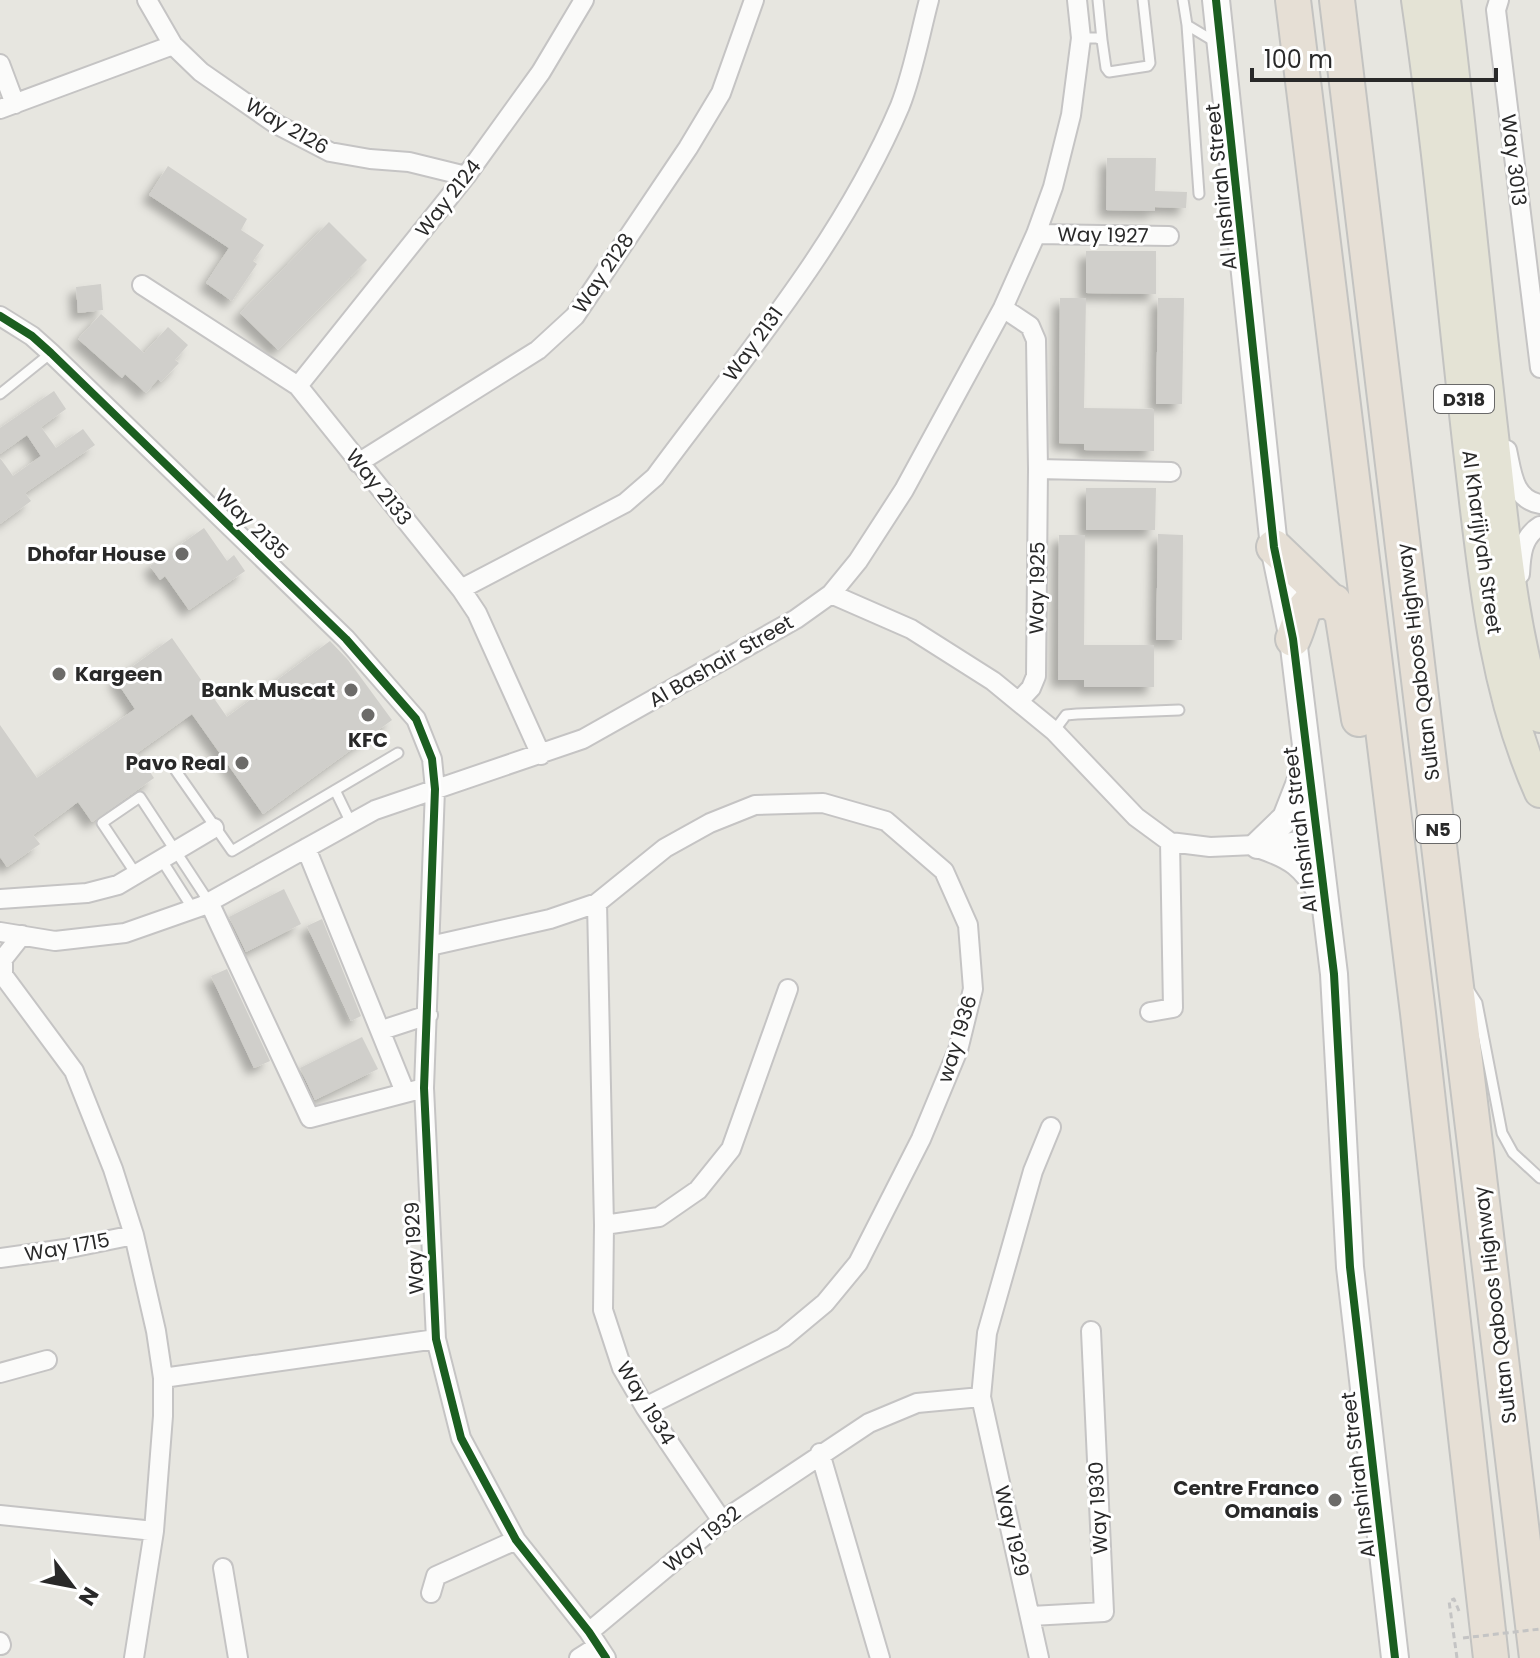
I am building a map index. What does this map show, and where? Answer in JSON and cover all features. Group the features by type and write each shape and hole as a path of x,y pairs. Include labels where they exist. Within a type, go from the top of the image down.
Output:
{"highway":[{"name":"N5","path":"1293,0 1418,1013 1491,1658"},
{"name":"Sultan Qaboos Highway","path":"1337,0 1537,1658"},
{"path":"1274,547 1334,602 1345,618 1382,893 1418,1013"},
{"path":"1293,639 1308,603 1319,600 1334,602"}],"main road":[{"name":"Al Kharijiyah Street","path":"1417,0 1432,101 1470,459 1494,637 1511,717 1540,792"},
{"name":"Al Kharijiyah Street","path":"1445,0 1489,401 1518,629 1527,678 1540,717"}],"street":[{"name":"Way 2126","path":"147,0 173,45 201,72 276,124 330,152 409,162 466,176"},
{"name":"Way 2124","path":"298,386 466,176 541,72 584,0"},
{"name":"Way 2128","path":"358,463 538,350 575,316 688,148 721,93 754,0"},
{"name":"Way 2131","path":"461,589 625,503 655,477 813,262 862,185 901,103 929,0"},
{"name":"Al Bashair Street","path":"0,932 55,941 125,933 201,905 375,810 583,739 796,619 831,594 858,561 904,490 1003,308 1036,234 1053,187 1071,115 1081,38 1077,0"},
{"name":"Al Inshirah Street","path":"1216,0 1274,547 1293,639 1334,974 1350,1267 1395,1658"},
{"name":"Way 3013","path":"1499,0 1496,10 1540,368"},
{"path":"0,64 8,107 173,45"},
{"name":"Way 1927","path":"1036,234 1169,236"},
{"name":"Way 2133","path":"142,285 298,386 477,613 541,755"},
{"name":"Way 1925","path":"1003,308 1030,326 1036,340 1036,676 1031,688 1019,701"},
{"name":"Way 2135","path":"0,316 32,336 51,353 313,606 385,682 416,719 432,759 435,789"},
{"path":"1489,401 1506,443 1516,488 1523,497 1540,504"},
{"path":"1038,469 1171,472"},
{"path":"1518,629 1521,554 1528,537 1540,526"},
{"path":"831,594 911,629 993,681 1054,731 1136,817 1170,842 1210,847 1318,838"},
{"path":"1260,845 1286,818 1308,760"},
{"name":"Way 1929","path":"435,789 428,1015 414,1090 436,1339 461,1438 516,1540 598,1645"},
{"name":"way 1936","path":"430,946 550,919 597,903 665,848 710,823 755,805 823,803 886,821 944,871 968,925 973,989 958,1050 921,1139 858,1263 825,1303 783,1338 645,1407"},
{"path":"0,899 87,893 118,885 214,828"},
{"path":"1150,1012 1173,1008 1170,842"},
{"path":"1260,845 1290,855 1303,865 1325,896"},
{"name":"Way 1929","path":"306,848 382,1030 414,1090"},
{"name":"Way 1934","path":"597,903 603,1310 622,1368 722,1521"},
{"path":"201,905 310,1118 414,1090"},
{"path":"22,935 3,959 2,972 74,1071 113,1169 134,1235 156,1331 163,1378 163,1416 154,1531 134,1658"},
{"path":"604,1225 659,1217 698,1190 731,1149 788,989"},
{"path":"382,1030 428,1015"},
{"name":"Way 1929","path":"1039,1658 981,1397 987,1333 1033,1171 1051,1127"},
{"name":"Way 1715","path":"0,1258 134,1235"},
{"name":"Way 1930","path":"1031,1616 1104,1612 1091,1331"},
{"path":"163,1378 436,1339"},
{"path":"0,1373 47,1360"},
{"name":"Way 1932","path":"598,1645 722,1521 820,1453 869,1423 917,1403 981,1397"},
{"path":"820,1453 880,1658"},
{"path":"0,1515 154,1531"},
{"path":"431,1593 436,1576 516,1540"},
{"path":"223,1568 238,1658"},
{"path":"579,1658 598,1645"}],"lane":[{"path":"1098,0 1108,71 1149,65 1143,0"},
{"path":"1183,0 1199,194"},
{"path":"1187,25 1221,46"},
{"path":"1081,38 1102,40"},
{"path":"0,394 51,353"},
{"path":"1054,731 1066,715 1179,710"},
{"path":"176,771 232,851 398,753"},
{"path":"335,790 351,823"},
{"path":"137,876 102,823 140,797 168,854 201,905"},
{"path":"168,854 201,905"},
{"path":"1455,968 1477,1003 1502,1133 1513,1153 1540,1178"}],"path":[{"path":"1457,1658 1449,1601 1454,1599 1457,1603 1461,1623"},
{"path":"1463,1638 1540,1629"}],"building":[{"path":"1107,158 1156,158 1155,191 1187,192 1186,208 1106,210"},
{"path":"168,166 247,219 241,230 264,245 253,261 257,264 232,301 206,283 229,248 149,195"},
{"path":"329,222 367,260 278,350 240,313"},
{"path":"1086,251 1156,251 1156,294 1086,293"},
{"path":"101,284 103,310 78,313 76,287"},
{"path":"1060,298 1086,298 1084,408 1154,409 1154,451 1084,450 1084,444 1059,443"},
{"path":"1158,298 1184,298 1182,404 1156,404"},
{"path":"101,314 144,353 168,327 188,345 175,360 179,363 146,393 125,374 122,378 78,339"},
{"path":"54,391 66,409 41,427 56,448 83,429 95,445 25,493 31,501 0,524 0,458 13,476 41,456 27,435 0,454 0,428"},
{"path":"1086,488 1156,488 1155,530 1086,530"},
{"path":"204,528 227,561 234,555 245,571 189,610 165,576 160,580 150,566"},
{"path":"1158,534 1183,535 1182,640 1156,640"},
{"path":"1059,535 1085,535 1084,645 1154,645 1154,687 1084,687 1084,680 1058,680"},
{"path":"172,638 227,717 330,641 348,660 392,720 263,814 192,714 137,753 154,778 92,822 78,802 33,835 40,844 7,867 0,857 0,725 37,778 135,709 115,679"},
{"path":"284,889 301,924 246,952 229,917"},
{"path":"322,919 361,1016 351,1021 307,926"},
{"path":"227,969 270,1061 254,1068 211,976"},
{"path":"362,1037 378,1069 315,1100 300,1068"}],"cycle path":[{"path":"1216,0 1274,547 1293,639 1334,974 1350,1267 1395,1658"},
{"path":"0,316 32,336 51,353 346,639 416,719 432,759 435,789 424,1088 436,1339 461,1438 516,1540 606,1658"}],"place":[{"name":"Dhofar House","path":"182,554"},
{"name":"Kargeen","path":"59,674"},
{"name":"Bank Muscat","path":"351,690"},
{"name":"KFC","path":"368,715"},
{"name":"Pavo Real","path":"242,763"},
{"name":"Centre Franco Omanais","path":"1335,1500"}]}
